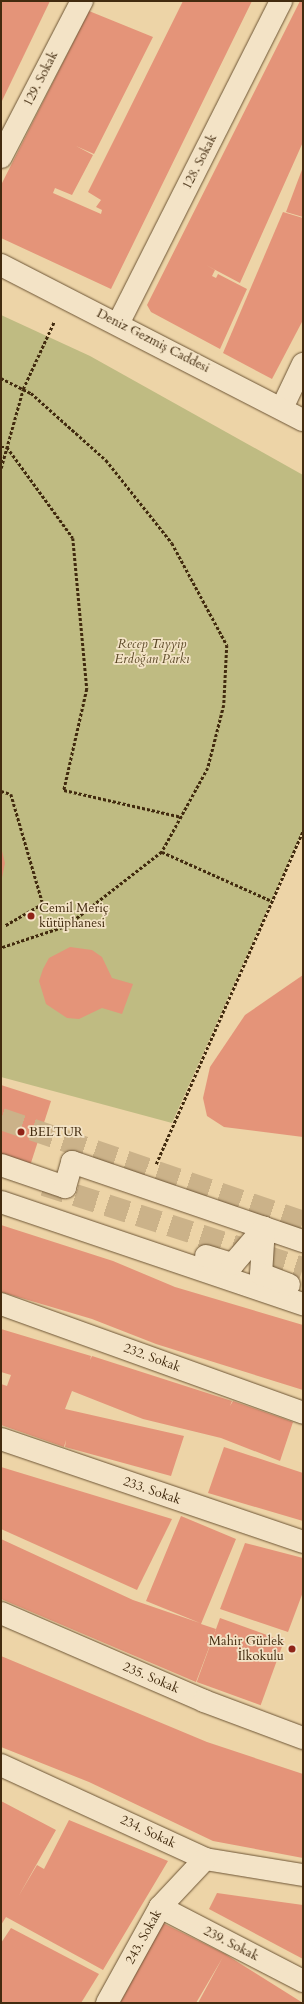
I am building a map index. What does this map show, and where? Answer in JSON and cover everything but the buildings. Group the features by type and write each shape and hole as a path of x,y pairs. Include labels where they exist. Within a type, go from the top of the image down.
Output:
{"street":[{"name":"129. Sokak","path":"1,157 82,1"},
{"name":"128. Sokak","path":"118,324 281,1"},
{"name":"Deniz Gezmiş Caddesi","path":"1,264 66,296 303,420"},
{"path":"282,408 303,364"},
{"path":"1,1165 65,1187 72,1162 303,1241"},
{"path":"77,1192 86,1167"},
{"path":"1,1202 64,1222 303,1304"},
{"path":"64,1222 86,1219 233,1264 264,1228"},
{"path":"264,1228 261,1274 303,1291"},
{"name":"232. Sokak","path":"1,1304 303,1413"},
{"name":"233. Sokak","path":"1,1439 303,1542"},
{"name":"235. Sokak","path":"1,1613 204,1701 303,1738"},
{"name":"234. Sokak","path":"1,1765 205,1859 303,1875"},
{"name":"243. Sokak","path":"107,2003 160,1907 205,1859"},
{"name":"239. Sokak","path":"160,1907 303,1981"}],"path":[{"path":"1,468 23,389 66,296"},
{"path":"1,378 23,389 106,460 172,543 226,645 224,705 208,768 162,852 67,926 1,948"},
{"path":"1,447 7,447"},
{"path":"7,447 73,538 87,689 64,790 182,817"},
{"path":"1,791 11,794 43,904 6,926"},
{"path":"146,1188 303,831"},
{"path":"162,852 272,901"}],"green space":[{"name":"Recep Tayyip Erdoğan Parkı","path":"1,315 90,356 303,475 303,830 172,1123 1,1077"}],"tunnel":[{"path":"1,1119 303,1222"},
{"path":"44,1185 303,1268"}],"place":[{"name":"Cemil Meriç kütüphanesi","path":"31,916"},
{"name":"BELTUR","path":"21,1132"},
{"name":"Mahir Gürlek İlkokulu","path":"292,1649"}]}
